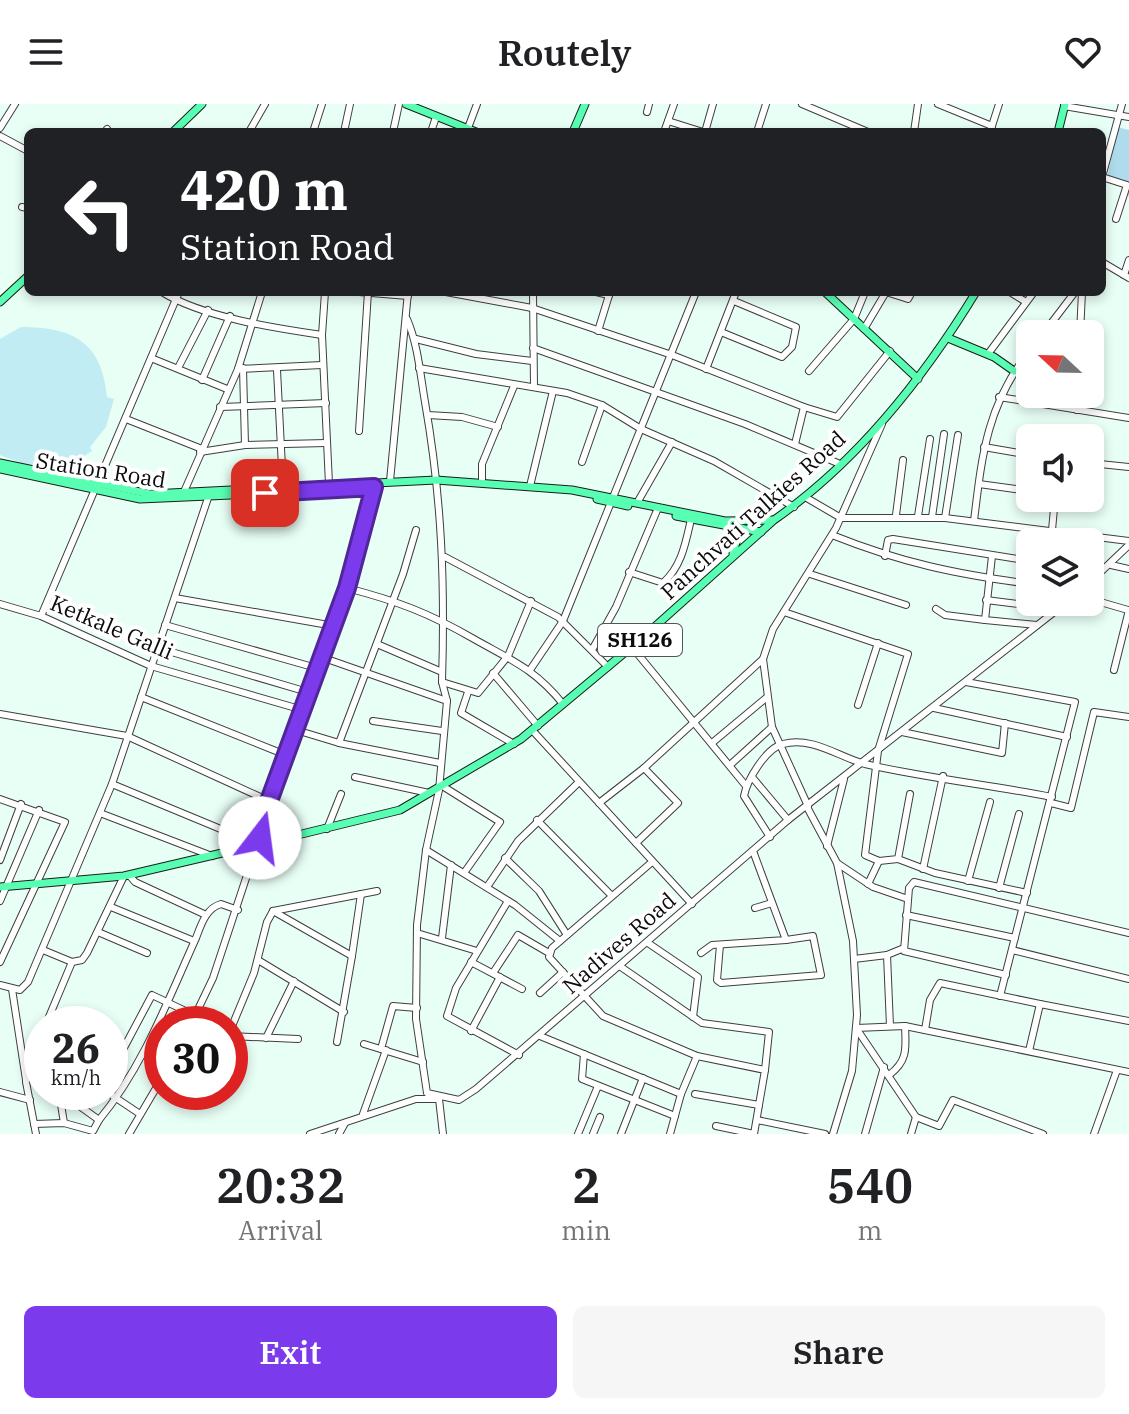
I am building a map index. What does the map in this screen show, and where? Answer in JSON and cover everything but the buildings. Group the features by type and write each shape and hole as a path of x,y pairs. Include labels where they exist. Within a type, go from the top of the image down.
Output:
{"main road":[{"path":"177,128 200,104"},
{"path":"406,104 423,107 436,117 466,128"},
{"path":"575,128 585,104"},
{"path":"1059,128 1064,105"},
{"path":"2,297 24,279"},
{"path":"829,296 918,379"},
{"name":"SH126","path":"948,338 974,296"},
{"path":"948,338 988,354 1014,371"},
{"name":"Panchvati Talkies Road","path":"214,858 257,844 400,810 514,744 632,647 774,520 795,508 884,419 948,338"},
{"name":"Station Road","path":"0,463 95,487 150,494 209,495 436,482"},
{"name":"Station Road","path":"0,469 156,500 329,484 436,482"},
{"path":"436,482 530,486 613,500 761,532"},
{"path":"436,482 547,491 637,503 657,510"},
{"path":"691,517 741,523 774,520"},
{"path":"730,559 737,539 731,527"},
{"path":"4,886 127,876 214,858"}],"street":[{"path":"0,128 15,104"},
{"path":"251,128 265,104"},
{"path":"314,128 322,104"},
{"path":"345,128 350,104"},
{"path":"394,128 399,104"},
{"path":"472,128 477,104"},
{"path":"665,128 674,104"},
{"path":"705,128 713,104"},
{"path":"758,128 766,104"},
{"path":"802,104 859,128"},
{"path":"915,128 918,104"},
{"path":"938,104 989,128"},
{"path":"991,128 999,104"},
{"path":"1106,163 1122,104"},
{"path":"1064,105 1129,117"},
{"path":"432,128 436,117"},
{"path":"668,121 691,128"},
{"path":"0,136 24,149"},
{"path":"1106,178 1127,185 1116,219"},
{"path":"1106,264 1127,277 1129,260"},
{"path":"168,296 253,322 322,335"},
{"path":"41,616 177,296"},
{"path":"183,494 227,389 240,368 261,296"},
{"path":"325,296 322,365 329,484"},
{"path":"359,431 368,296"},
{"path":"390,481 408,296"},
{"path":"468,296 532,308 672,355 837,417 890,351"},
{"path":"533,296 534,387"},
{"path":"598,331 609,296"},
{"path":"530,670 563,621 694,296"},
{"path":"706,369 735,296"},
{"path":"809,371 854,319 863,296"},
{"path":"864,329 884,296"},
{"path":"1016,296 1026,302"},
{"path":"988,354 1031,296"},
{"path":"1054,320 1072,296"},
{"path":"1081,320 1082,296"},
{"path":"721,332 782,357 792,347 796,327 734,301"},
{"path":"178,368 208,310"},
{"path":"202,380 230,316"},
{"path":"407,319 416,339 445,557 442,682 447,701 438,790 426,850 417,933 417,1008 427,1093 439,1099 443,1134"},
{"path":"416,339 476,354 532,361"},
{"path":"533,348 657,391 840,464"},
{"path":"151,358 227,389"},
{"path":"240,368 277,370 322,365"},
{"path":"240,368 245,445"},
{"path":"419,368 534,387 602,405 641,429 714,461 795,508"},
{"path":"974,521 984,447 999,397 1016,368"},
{"path":"277,370 283,487"},
{"path":"482,482 482,464 514,386"},
{"path":"530,486 553,391"},
{"path":"999,397 1129,418"},
{"path":"220,407 326,403"},
{"path":"582,462 602,405"},
{"path":"795,444 804,407"},
{"path":"428,415 462,417 498,427"},
{"path":"126,419 201,450 245,445 326,443"},
{"path":"833,1134 852,1071 856,1028 854,959 845,894 837,863 807,806 772,727 763,659 773,629 810,574 841,518 884,419"},
{"path":"932,517 944,434"},
{"path":"945,518 958,435"},
{"path":"918,516 930,439"},
{"path":"637,503 672,442"},
{"path":"984,447 1016,453"},
{"path":"896,515 903,460"},
{"path":"1104,464 1129,467"},
{"path":"979,484 1016,489"},
{"path":"199,1006 213,978 238,910 269,801 324,658 347,588 374,485"},
{"path":"0,985 12,989 24,987 73,882 112,784 209,495"},
{"path":"805,497 841,518 918,516 1035,528"},
{"path":"592,650 616,607 657,510"},
{"path":"629,572 663,583 676,571 691,517"},
{"path":"339,743 367,673 416,530"},
{"path":"832,535 885,556 938,571 1016,582"},
{"path":"885,556 888,540 893,539 1016,559"},
{"path":"1104,539 1129,543 1104,571"},
{"path":"985,620 992,556"},
{"path":"445,557 563,621 608,667"},
{"path":"1111,565 1129,569"},
{"path":"810,574 906,605"},
{"path":"347,588 393,600 445,620 530,670 544,680 563,704"},
{"path":"175,598 334,626"},
{"path":"986,600 1016,604"},
{"path":"442,682 478,693 508,656 531,601"},
{"path":"1104,603 1129,610 1114,670"},
{"name":"Ketkale Galli","path":"0,604 41,616 151,666 303,710"},
{"path":"936,609 945,615 1038,625"},
{"path":"784,612 908,654 875,765 865,855 879,861 898,859 968,881 1027,893"},
{"name":"Nadives Road","path":"310,1134 416,1099 459,1100 519,1055 788,820 1049,616"},
{"path":"165,625 320,669"},
{"path":"858,705 878,643"},
{"path":"377,644 442,672"},
{"path":"632,647 746,786"},
{"path":"158,648 311,693"},
{"path":"324,658 447,701"},
{"path":"599,803 644,768 763,659"},
{"path":"493,673 579,782 692,904"},
{"path":"966,682 1075,702 1000,996"},
{"path":"468,692 461,713 514,744"},
{"path":"141,697 286,755"},
{"path":"712,743 766,698"},
{"path":"934,708 1067,737"},
{"path":"770,837 744,796 752,777 770,752 779,746 808,744 863,763 943,776 1052,800 1071,808 1094,712 1129,717"},
{"path":"0,714 127,736 269,801"},
{"path":"373,721 442,731"},
{"path":"902,732 1002,753 1005,723"},
{"path":"730,765 772,727"},
{"path":"296,730 339,743 440,763"},
{"path":"636,843 678,803 644,768"},
{"path":"923,869 943,776"},
{"path":"355,777 438,790 500,822 464,873"},
{"path":"752,777 788,820"},
{"path":"827,846 844,778"},
{"path":"487,887 505,858 537,820 579,782"},
{"path":"112,784 257,844"},
{"path":"327,829 341,794"},
{"path":"898,859 910,794"},
{"path":"0,799 39,810 65,822 0,962"},
{"path":"968,881 990,802"},
{"path":"0,860 21,804"},
{"path":"0,901 39,810"},
{"path":"100,813 214,858"},
{"path":"999,888 1019,814"},
{"path":"537,820 611,895"},
{"path":"426,850 508,901 560,941"},
{"path":"753,851 786,940"},
{"path":"505,858 539,891 567,935"},
{"path":"868,884 879,861"},
{"path":"549,953 611,895 652,862"},
{"path":"837,863 868,884 908,899"},
{"path":"442,938 451,865"},
{"path":"43,950 72,962 82,960 127,876 206,915"},
{"path":"1006,975 904,951 909,888 914,882 1129,933"},
{"path":"273,911 377,891"},
{"path":"337,1042 361,894"},
{"path":"508,901 452,996 447,1016 519,1055"},
{"path":"755,908 772,903"},
{"path":"128,1078 169,1002 206,915 221,904 238,910"},
{"path":"111,907 194,941"},
{"path":"273,911 352,956"},
{"path":"240,1006 273,911"},
{"path":"906,915 1015,938"},
{"path":"98,932 147,953"},
{"path":"417,933 477,951"},
{"path":"471,1031 518,935 549,953 603,1016 697,1056 765,1070"},
{"path":"701,953 712,945 813,936 821,975 721,983 717,980 720,945"},
{"path":"648,943 698,977 693,1017"},
{"path":"854,959 887,955 904,948"},
{"path":"1012,950 1129,979"},
{"path":"887,955 890,1026"},
{"path":"258,960 344,1012"},
{"path":"54,1006 72,962"},
{"path":"471,962 522,989"},
{"path":"621,967 702,1023 769,1032 754,1134 716,1126"},
{"path":"540,993 563,972"},
{"path":"266,1038 294,981"},
{"path":"925,1030 930,1000 940,983 1129,1021"},
{"path":"12,989 24,1069"},
{"path":"128,1040 152,995 177,1006"},
{"path":"1029,1051 1040,1004"},
{"path":"363,1114 393,1006 417,1008"},
{"path":"856,1028 905,1026 1129,1072"},
{"path":"889,1075 902,1065 906,1055 905,1026"},
{"path":"856,1028 916,1117 939,1126 953,1100 1043,1134"},
{"path":"248,1036 298,1039"},
{"path":"540,1036 681,1094"},
{"path":"364,1044 423,1062"},
{"path":"584,1054 580,1076 675,1116"},
{"path":"670,1134 681,1094 697,1056"},
{"path":"865,1134 884,1067"},
{"path":"1094,1134 1117,1070"},
{"path":"621,1134 643,1078"},
{"path":"578,1134 598,1086"},
{"path":"0,1092 24,1098"},
{"path":"695,1094 759,1105"},
{"path":"128,1106 140,1114"},
{"path":"129,1134 144,1107"},
{"path":"32,1110 36,1134"},
{"path":"62,1110 64,1123"},
{"path":"85,1110 99,1120"},
{"path":"34,1124 64,1123 88,1132 108,1110"},
{"path":"593,1134 600,1117"},
{"path":"911,1134 916,1117"},
{"path":"757,1120 825,1134"},
{"path":"339,1134 345,1123"}],"shaded area":[{"path":"1117,127 1129,130 1129,196 1124,194 1126,185 1107,179"},
{"path":"21,327 56,330 82,341 99,363 107,397 114,399 106,427 90,447 92,451 72,464 48,469 47,466 24,464 0,455 0,339"}],"route":[{"path":"260,838 269,801 324,658 347,588 374,487 265,493"}]}
